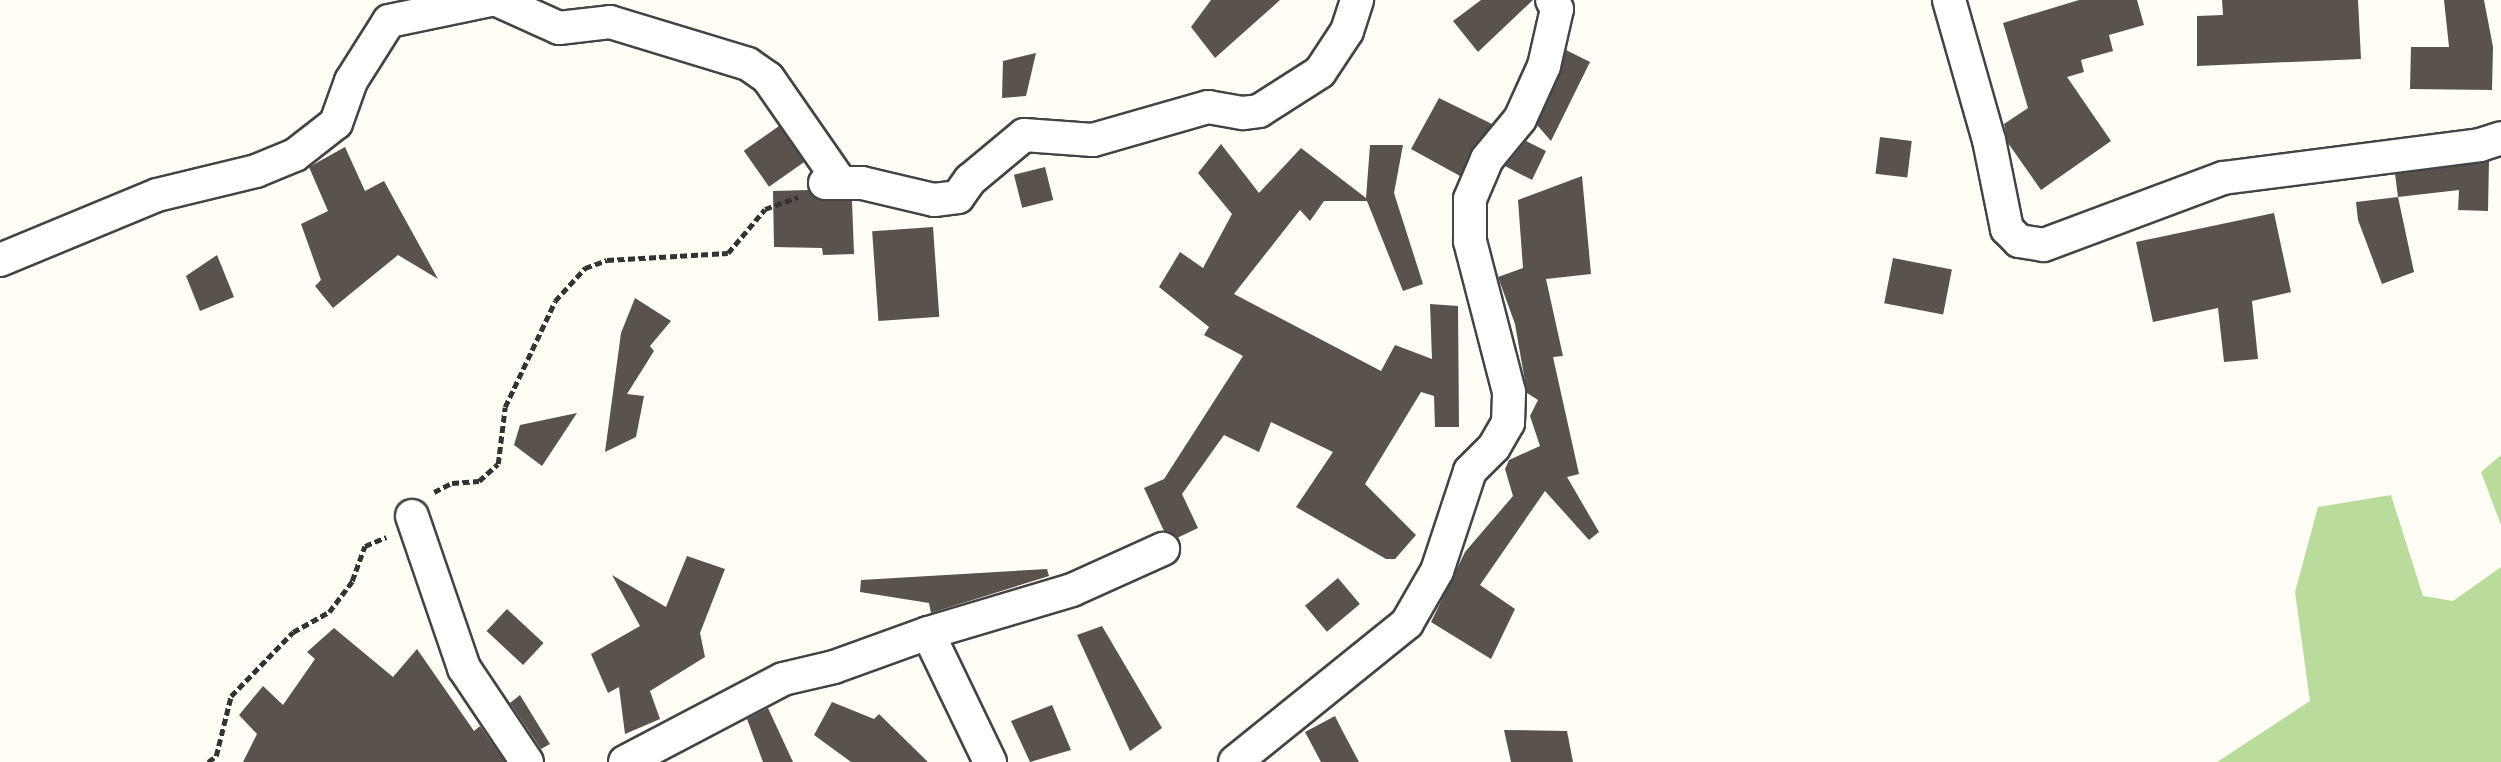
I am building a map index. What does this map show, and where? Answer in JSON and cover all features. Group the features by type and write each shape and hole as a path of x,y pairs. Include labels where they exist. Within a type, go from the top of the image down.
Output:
{"street":[{"path":"0,260 157,195 256,171 295,155 336,123 351,81 388,21 490,0"},
{"path":"497,0 559,28 610,22 748,64 768,78 832,181 934,200 958,197 970,180 1024,135 1093,140 1208,107 1243,113 1259,111 1320,72 1347,32 1357,0"},
{"path":"1235,762 1407,623 1437,571 1470,471 1494,447 1508,423 1509,392 1470,241 1470,199 1487,159 1520,119 1544,66 1557,9 1552,0"},
{"path":"1949,0 1989,140 2007,229 2019,241 2044,245 2223,178 2480,145 2501,138"},
{"path":"412,516 464,668 527,762"},
{"path":"625,762 783,679 834,667 928,633 1072,590 1163,549"},
{"path":"928,633 990,762"}],"path":[{"path":"208,762 216,756 231,696 293,632 329,612 352,582 365,546 412,516 416,503 441,488 479,481 498,464 505,407 555,301 585,268 607,260 728,253 765,209 832,181"}],"green space":[{"path":"2501,455 2501,525 2481,472"},
{"path":"2391,495 2423,596 2453,601 2501,567 2501,762 2217,762 2310,701 2295,592 2318,507"}],"building":[{"path":"1211,0 1280,0 1215,58 1191,27"},
{"path":"1481,0 1533,0 1478,52 1453,21"},
{"path":"2079,0 2137,0 2144,25 2109,35 2113,51 2081,60 2084,72 2067,77 2111,141 2041,190 2008,143 2004,124 2028,108 2003,23"},
{"path":"2222,0 2358,0 2361,59 2197,66 2197,16 2223,15"},
{"path":"2444,0 2484,0 2493,47 2492,90 2410,89 2411,47 2449,47"},
{"path":"1566,50 1590,62 1551,141 1537,125"},
{"path":"1036,53 1026,96 1002,98 1003,61"},
{"path":"1439,98 1492,124 1473,148 1460,176 1411,149"},
{"path":"779,126 804,162 769,187 744,151"},
{"path":"1880,137 1912,141 1907,178 1875,174"},
{"path":"1526,141 1546,151 1532,180 1505,166"},
{"path":"1221,144 1259,193 1301,148 1366,198 1370,145 1403,145 1394,193 1423,284 1403,291 1367,201 1324,201 1310,221 1300,210 1234,294 1381,371 1395,345 1432,359 1430,304 1458,306 1459,427 1435,427 1434,396 1421,392 1365,484 1416,535 1395,559 1386,559 1296,507 1333,452 1271,422 1259,452 1224,435 1182,494 1198,528 1177,538 1164,531 1144,488 1164,479 1243,356 1204,335 1209,327 1159,287 1180,252 1203,268 1232,214 1198,173"},
{"path":"345,147 365,191 384,181 438,279 398,255 333,308 315,286 321,280 301,224 328,211 309,167"},
{"path":"2489,161 2488,211 2458,210 2459,190 2398,197 2395,174"},
{"path":"1045,167 1053,200 1022,208 1014,175"},
{"path":"1582,176 1591,274 1546,279 1563,356 1553,357 1579,474 1567,477 1599,532 1589,540 1545,491 1480,585 1515,609 1491,659 1431,622 1465,552 1513,496 1505,469 1509,460 1540,446 1530,416 1538,400 1527,393 1515,324 1498,277 1523,268 1518,200"},
{"path":"808,190 824,201 852,201 854,254 823,255 822,248 774,247 773,191"},
{"path":"2398,197 2414,272 2382,284 2358,220 2356,202"},
{"path":"2274,213 2291,292 2252,301 2258,359 2224,362 2218,308 2153,322 2136,242"},
{"path":"933,227 939,317 878,321 872,231"},
{"path":"217,255 234,297 200,311 186,276"},
{"path":"1893,258 1952,269 1943,315 1884,303"},
{"path":"635,298 671,321 650,346 654,351 627,394 644,396 636,437 605,452 621,333"},
{"path":"577,413 542,466 514,445 520,425"},
{"path":"687,556 725,569 700,633 705,657 650,691 660,719 625,734 619,687 608,693 591,654 640,626 612,575 666,607"},
{"path":"1047,569 1049,576 931,613 929,603 860,592 861,580"},
{"path":"1338,578 1360,604 1327,632 1305,606"},
{"path":"507,609 544,643 523,665 487,631"},
{"path":"1102,626 1162,728 1130,751 1077,635"},
{"path":"334,628 393,677 417,649 474,731 480,726 505,762 243,762 257,734 239,715 263,686 283,705 315,659 307,652"},
{"path":"520,695 550,744 541,749 510,703"},
{"path":"832,702 874,719 879,714 928,762 851,762 814,735"},
{"path":"1052,705 1071,750 1030,762 1011,721"},
{"path":"768,708 793,762 763,762 747,719"},
{"path":"1335,716 1359,762 1321,762 1305,732"},
{"path":"1504,730 1567,731 1573,762 1511,762"}]}
